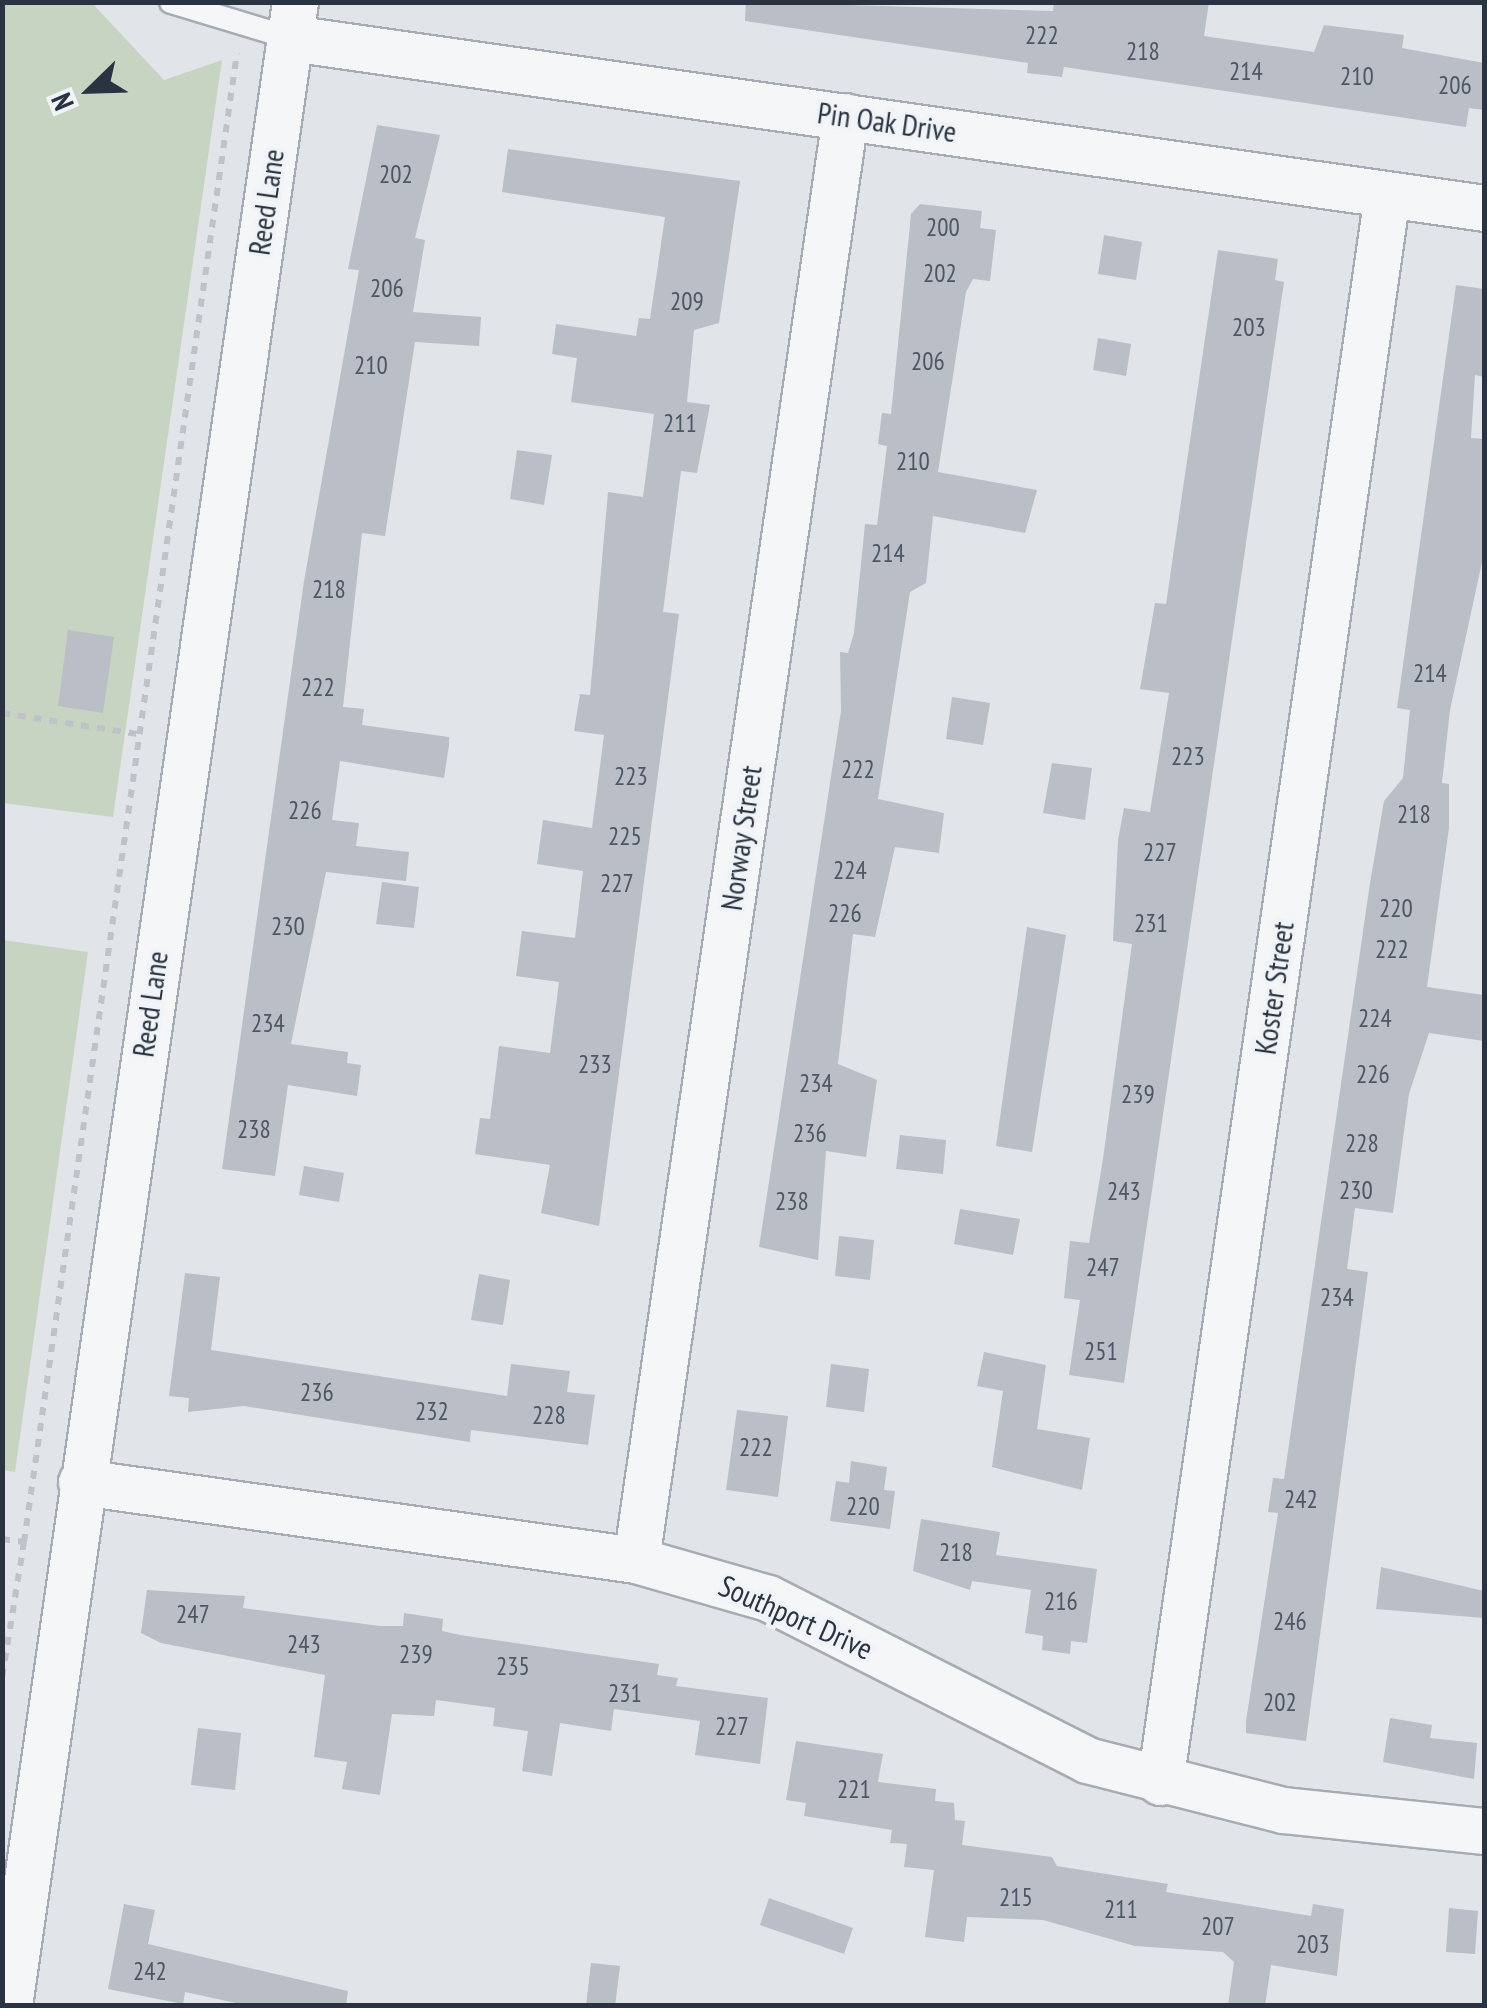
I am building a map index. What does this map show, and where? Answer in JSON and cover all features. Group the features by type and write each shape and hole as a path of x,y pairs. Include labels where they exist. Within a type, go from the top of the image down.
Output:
{"street":[{"name":"Pin Oak Drive","path":"292,20 845,116 1484,208"},
{"name":"Reed Lane","path":"9,2006 292,20"},
{"name":"Norway Street","path":"636,1560 845,116"},
{"name":"Koster Street","path":"1160,1782 1388,195"},
{"name":"Southport Drive","path":"81,1482 636,1560 768,1598 1040,1741 1160,1782 1283,1810 1484,1831"}],"lane":[{"path":"171,2 241,27 292,20"}],"path":[{"path":"2,1678 241,27"},
{"path":"2,713 137,734"},
{"path":"2,1538 24,1542"}],"green space":[{"path":"3,3 92,3 164,80 222,60 113,817 3,803"},
{"path":"3,940 88,952 15,1472 2,1470"}],"building":[{"path":"746,2 1053,11 1054,2 1209,2 1204,36 1314,52 1324,25 1404,35 1402,48 1484,63 1484,110 1469,108 1466,127 1064,67 1062,77 1027,73 1028,63 745,21"},
{"path":"377,125 440,135 415,238 425,240 413,312 481,317 479,346 415,342 385,536 362,533 343,707 364,709 362,725 449,737 449,745 444,778 340,761 332,820 359,823 356,846 409,852 406,881 326,872 291,1044 348,1052 347,1063 361,1065 357,1096 288,1085 275,1176 222,1169 304,581 359,270 348,269"},
{"path":"508,149 740,181 719,323 694,330 687,402 710,405 697,473 681,471 663,612 679,614 599,1226 541,1213 550,1165 475,1154 480,1118 490,1119 499,1046 550,1053 559,982 516,976 522,931 575,938 583,871 537,864 543,820 592,828 604,735 574,731 580,694 590,695 608,492 643,497 654,414 571,402 577,358 552,354 556,324 636,336 639,318 650,319 665,217 502,192"},
{"path":"920,204 982,211 980,228 996,230 990,281 973,279 966,292 938,472 1037,490 1025,533 933,516 926,583 910,592 878,799 944,813 939,853 895,847 875,937 853,934 838,1064 877,1080 866,1157 826,1151 818,1260 759,1247 841,711 840,652 848,653 854,633 865,524 877,525 887,446 878,444 882,413 891,414 911,214"},
{"path":"1104,235 1142,242 1136,280 1098,274"},
{"path":"1218,250 1278,259 1275,280 1284,282 1124,1383 1069,1375 1080,1300 1064,1298 1070,1241 1089,1243 1103,1159 1132,944 1113,941 1118,840 1124,808 1150,812 1169,693 1140,689 1155,603 1166,604"},
{"path":"1456,285 1484,289 1484,377 1475,375 1471,438 1484,439 1484,553 1450,710 1442,783 1449,784 1449,828 1427,987 1484,995 1484,1041 1429,1033 1409,1094 1393,1213 1355,1208 1347,1269 1368,1272 1306,1741 1246,1733 1246,1721 1278,1513 1268,1512 1273,1478 1284,1479 1370,883 1384,801 1403,778 1410,710 1397,708"},
{"path":"1098,338 1131,344 1126,376 1093,370"},
{"path":"517,450 552,455 544,505 510,499"},
{"path":"68,630 114,637 103,713 58,706"},
{"path":"952,697 990,703 983,745 946,739"},
{"path":"1052,763 1092,768 1085,820 1043,813"},
{"path":"382,882 419,887 414,928 376,924"},
{"path":"1027,927 1066,935 1032,1152 996,1146"},
{"path":"900,1135 946,1140 943,1174 896,1169"},
{"path":"304,1166 344,1173 339,1202 299,1195"},
{"path":"960,1209 1020,1219 1013,1255 954,1244"},
{"path":"839,1236 874,1240 870,1280 835,1276"},
{"path":"185,1273 220,1277 211,1350 507,1396 511,1364 570,1371 567,1392 595,1395 588,1445 471,1430 470,1442 244,1406 188,1412 189,1398 169,1396"},
{"path":"479,1274 510,1280 503,1325 471,1320"},
{"path":"984,1352 1046,1365 1037,1429 1090,1438 1082,1490 992,1467 1003,1391 977,1386"},
{"path":"831,1364 869,1369 864,1412 826,1407"},
{"path":"737,1410 788,1416 778,1497 726,1490"},
{"path":"851,1461 887,1467 884,1490 895,1491 890,1529 830,1521 836,1481 849,1483"},
{"path":"921,1519 1000,1532 996,1555 1097,1569 1087,1643 1071,1641 1070,1654 1042,1650 1043,1636 1025,1633 1031,1590 972,1581 970,1590 913,1571"},
{"path":"1381,1567 1484,1591 1484,1618 1376,1609"},
{"path":"147,1590 245,1596 243,1608 380,1626 403,1626 404,1613 443,1619 442,1631 460,1635 659,1664 657,1675 678,1678 676,1686 768,1698 760,1764 695,1755 700,1721 614,1709 611,1731 560,1723 552,1776 522,1771 528,1731 493,1726 495,1708 436,1700 434,1716 392,1714 380,1795 342,1789 347,1762 314,1757 325,1675 161,1643 141,1633"},
{"path":"1390,1718 1432,1725 1430,1738 1477,1743 1474,1779 1383,1762"},
{"path":"198,1728 241,1733 235,1790 191,1785"},
{"path":"796,1741 883,1754 878,1782 936,1789 935,1801 954,1803 955,1820 965,1821 962,1845 1052,1857 1057,1866 1168,1884 1166,1892 1311,1916 1313,1904 1344,1909 1337,1976 1271,1965 1265,2006 1228,2006 1234,1962 1223,1952 1135,1946 1043,1920 967,1917 964,1942 925,1937 934,1870 904,1867 907,1844 890,1843 892,1830 804,1816 806,1803 786,1800"},
{"path":"769,1898 853,1928 844,1954 760,1925"},
{"path":"124,1904 155,1910 148,1944 348,1991 346,2006 250,2006 185,1992 183,2004 108,1989"},
{"path":"1449,1908 1478,1911 1475,1954 1446,1952"},
{"path":"591,1963 620,1966 615,2006 586,2006"}]}
